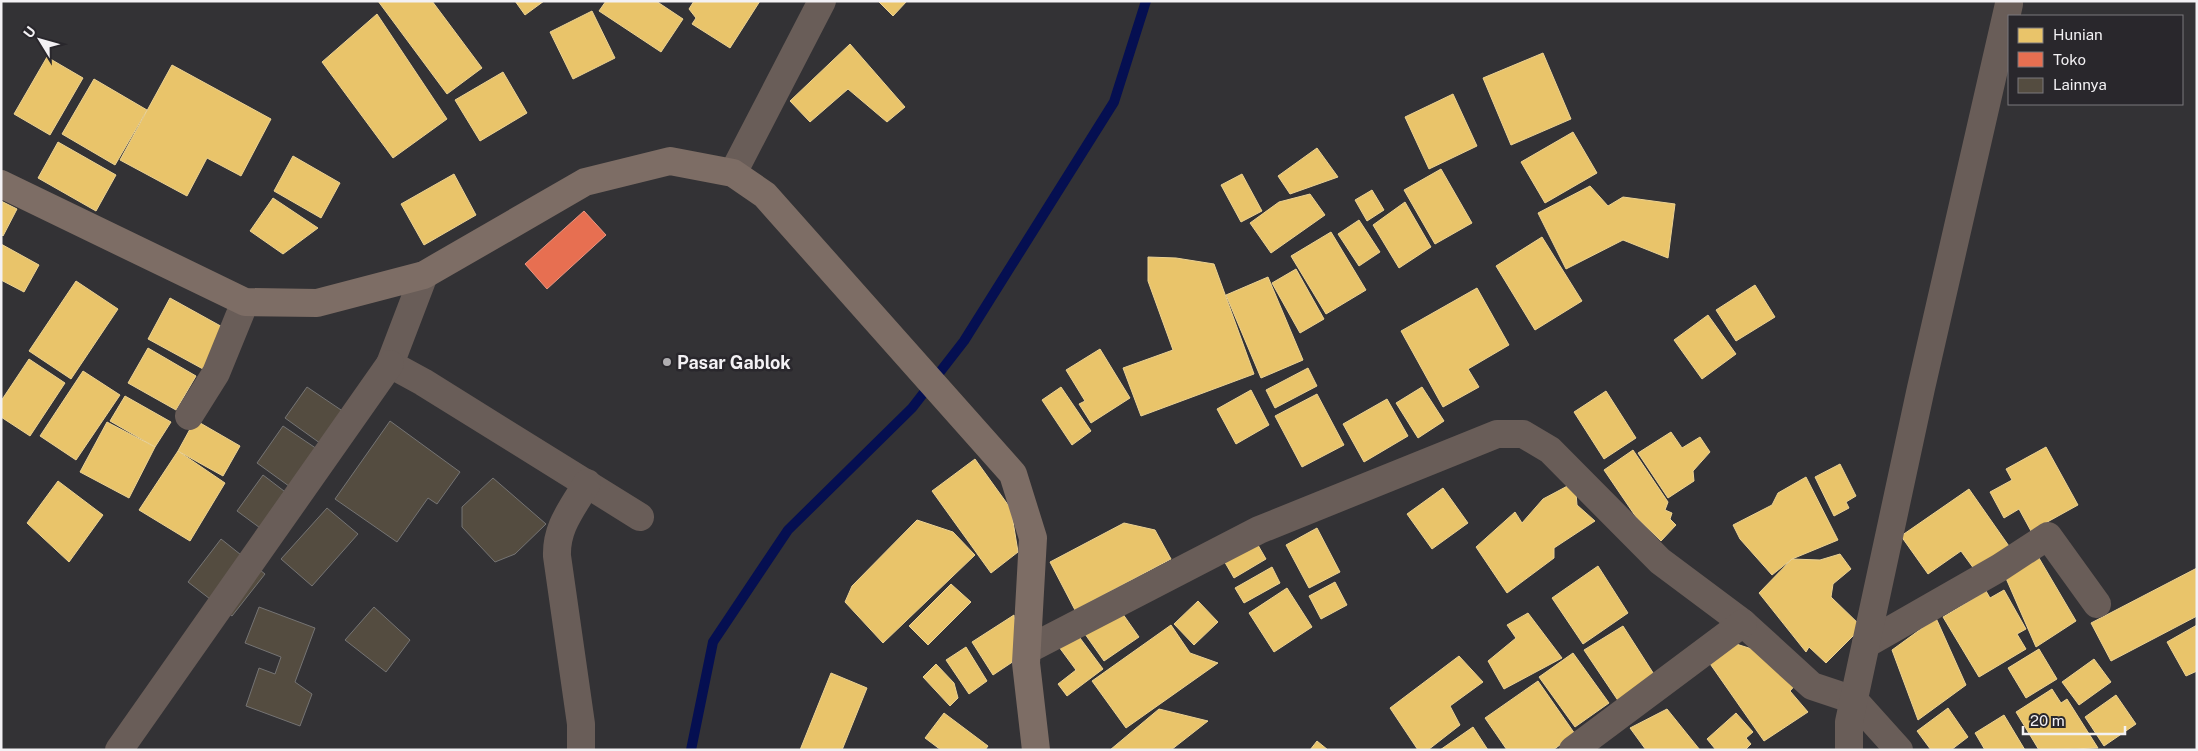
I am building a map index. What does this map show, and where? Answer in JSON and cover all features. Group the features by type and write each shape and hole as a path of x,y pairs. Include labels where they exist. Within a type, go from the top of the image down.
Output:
{"main road":[{"path":"1,184 245,302 317,303 424,275 585,182 670,161 733,173 765,195 1013,474 1033,538 1026,663 1036,750"}],"street":[{"path":"733,173 822,1"},
{"path":"1849,750 1849,722 1921,388 2009,4"},
{"path":"119,750 390,364 424,275"},
{"path":"189,416 216,373 245,302"},
{"path":"390,364 423,382 640,517"},
{"path":"1027,650 1259,530 1497,434 1523,434 1550,450 1660,561 1744,623 1812,686 1854,700 1899,750"},
{"path":"581,750 581,724 556,540 562,525 587,483"},
{"path":"1866,644 1998,568 2048,536 2096,604"},
{"path":"1573,750 1744,623"}],"building: Hunian":[{"path":"378,1 432,1 482,68 447,94"},
{"path":"515,1 544,1 525,15"},
{"path":"606,1 656,1 683,19 661,52 599,11"},
{"path":"694,1 760,1 730,48 692,24 696,18 689,9"},
{"path":"878,1 907,1 893,16"},
{"path":"592,11 615,58 573,79 550,32"},
{"path":"377,14 447,119 393,158 322,62"},
{"path":"850,44 905,107 887,122 848,89 810,122 790,101"},
{"path":"1543,53 1571,119 1511,145 1483,78"},
{"path":"47,57 83,78 50,135 14,114"},
{"path":"172,65 271,119 241,176 207,158 187,196 120,160"},
{"path":"503,72 527,113 480,141 455,100"},
{"path":"94,79 147,110 115,165 62,134"},
{"path":"1453,94 1477,146 1429,169 1405,117"},
{"path":"1573,132 1597,173 1545,203 1521,162"},
{"path":"58,142 116,175 96,211 38,178"},
{"path":"1317,148 1338,177 1290,194 1278,176"},
{"path":"293,156 340,183 321,218 274,191"},
{"path":"1441,169 1472,223 1435,244 1404,190"},
{"path":"454,174 476,215 424,245 401,204"},
{"path":"1242,174 1262,211 1241,222 1221,185"},
{"path":"1590,186 1608,206 1623,197 1675,204 1668,258 1623,240 1566,269 1538,213"},
{"path":"1372,190 1384,210 1367,221 1355,200"},
{"path":"1310,194 1325,215 1271,253 1250,223 1279,202"},
{"path":"273,198 318,228 283,254 250,231"},
{"path":"1,201 17,209 3,236 1,234"},
{"path":"1405,202 1431,247 1399,268 1373,225"},
{"path":"1359,220 1380,252 1359,266 1338,234"},
{"path":"1331,232 1366,290 1326,314 1291,256"},
{"path":"1542,237 1582,301 1535,330 1496,266"},
{"path":"1,244 39,265 24,292 1,280"},
{"path":"1148,257 1176,258 1214,264 1254,374 1141,416 1123,368 1173,350 1148,281"},
{"path":"1296,269 1324,319 1300,333 1272,283"},
{"path":"1268,277 1303,360 1261,378 1226,295"},
{"path":"76,281 118,309 71,379 29,351"},
{"path":"1755,285 1775,317 1736,341 1716,310"},
{"path":"1477,288 1509,345 1468,369 1479,387 1443,407 1401,331"},
{"path":"170,298 226,329 203,369 148,339"},
{"path":"1708,315 1736,354 1702,379 1674,340"},
{"path":"148,348 196,376 176,410 128,383"},
{"path":"1100,349 1130,398 1091,423 1079,404 1085,401 1066,370"},
{"path":"29,359 65,383 30,436 1,417 1,401"},
{"path":"1308,368 1317,386 1275,408 1266,390"},
{"path":"83,371 120,395 76,460 40,436"},
{"path":"1061,387 1091,431 1072,445 1042,400"},
{"path":"1422,387 1444,421 1418,438 1396,403"},
{"path":"1251,390 1269,425 1236,444 1217,409"},
{"path":"1606,391 1636,438 1604,459 1574,412"},
{"path":"1317,394 1344,445 1302,467 1275,416"},
{"path":"125,396 171,422 155,447 110,421"},
{"path":"1387,399 1408,436 1364,462 1343,424"},
{"path":"195,420 240,446 223,476 178,451"},
{"path":"107,422 155,447 129,498 80,472"},
{"path":"1671,432 1682,448 1700,437 1710,452 1693,471 1694,481 1668,498 1638,453"},
{"path":"2046,447 2078,505 2031,531 2019,509 2004,518 1990,492 2012,480 2006,469"},
{"path":"1633,450 1668,502 1665,510 1672,513 1670,519 1676,525 1661,541 1636,517 1604,470"},
{"path":"178,451 225,483 190,541 139,510"},
{"path":"975,459 1011,509 1018,552 991,573 932,491"},
{"path":"1840,464 1856,496 1846,502 1849,508 1834,516 1815,477"},
{"path":"1806,477 1838,540 1792,559 1772,575 1740,539 1733,525 1772,505 1778,493"},
{"path":"58,481 103,515 69,562 27,523"},
{"path":"1575,482 1577,505 1595,521 1554,548 1554,558 1507,593 1476,547 1515,512 1522,523 1543,499"},
{"path":"1443,488 1468,523 1432,549 1407,514"},
{"path":"1969,489 2011,549 1977,573 1961,551 1928,574 1901,536"},
{"path":"917,520 953,532 975,555 883,643 845,602 852,586"},
{"path":"1124,523 1155,530 1171,559 1075,610 1050,562"},
{"path":"1317,528 1340,572 1309,588 1286,545"},
{"path":"1255,540 1266,559 1234,578 1223,559"},
{"path":"2036,553 2076,621 2036,647 2005,576"},
{"path":"1840,554 1851,569 1833,584 1831,597 1862,627 1826,663 1809,647 1806,652 1759,593 1792,559 1820,560"},
{"path":"1598,566 1628,613 1583,644 1552,598"},
{"path":"1272,567 1280,583 1244,603 1235,588"},
{"path":"2197,568 2197,616 2111,661 2091,623"},
{"path":"1335,582 1347,605 1321,619 1309,596"},
{"path":"951,584 971,602 928,645 909,626"},
{"path":"1287,588 1312,627 1274,652 1249,613"},
{"path":"2004,590 2026,629 2017,634 2026,649 1979,677 1943,617 1986,591 1990,598"},
{"path":"1198,601 1218,622 1194,645 1174,624"},
{"path":"1120,610 1139,637 1104,661 1085,634"},
{"path":"1528,613 1562,658 1504,689 1488,661 1516,638 1507,625"},
{"path":"1014,615 1020,657 993,675 972,642"},
{"path":"1936,618 1966,685 1918,720 1892,650"},
{"path":"1171,625 1190,653 1218,663 1126,728 1092,681"},
{"path":"2197,625 2197,671 2186,676 2167,642"},
{"path":"1623,626 1657,679 1621,705 1584,650"},
{"path":"1077,634 1103,669 1067,696 1058,684 1076,670 1059,647"},
{"path":"1733,643 1771,655 1798,682 1790,691 1808,712 1764,741 1706,658"},
{"path":"966,647 987,681 969,694 946,660"},
{"path":"2039,649 2057,679 2026,698 2008,668"},
{"path":"1573,653 1609,703 1575,727 1539,677"},
{"path":"1459,656 1483,682 1450,706 1460,725 1428,750 1418,750 1390,708"},
{"path":"2094,659 2111,682 2079,705 2062,682"},
{"path":"936,664 954,683 958,698 950,706 923,677"},
{"path":"831,673 867,688 842,750 800,750"},
{"path":"1538,681 1575,734 1553,750 1507,750 1485,718"},
{"path":"2052,689 2061,703 2067,699 2098,748 2039,750 2016,712"},
{"path":"2116,695 2136,724 2104,746 2085,717"},
{"path":"1948,708 1968,737 1951,750 1931,750 1917,731"},
{"path":"1159,709 1208,721 1171,750 1110,750"},
{"path":"1667,709 1700,750 1646,750 1630,728"},
{"path":"944,713 988,746 985,750 941,750 925,738"},
{"path":"1736,713 1753,732 1746,738 1751,744 1745,750 1716,750 1707,739"},
{"path":"2004,715 2025,750 1985,750 1975,733"},
{"path":"1473,727 1488,750 1440,750"},
{"path":"1317,741 1328,750 1310,750"}],"building: Toko":[{"path":"584,211 606,235 547,289 525,264"}],"building: Lainnya":[{"path":"307,387 347,414 324,446 285,418"},
{"path":"390,421 460,472 437,504 428,498 397,542 335,499"},
{"path":"283,426 320,451 293,489 257,463"},
{"path":"263,475 301,504 275,539 237,511"},
{"path":"493,478 546,524 515,554 495,562 462,527 462,507"},
{"path":"327,508 358,534 312,586 281,559"},
{"path":"221,539 265,574 232,616 188,582"},
{"path":"259,607 315,628 295,682 312,694 300,726 246,706 259,668 275,674 281,657 245,643"},
{"path":"374,607 410,640 386,672 345,640"}],"waterway":[{"path":"691,750 713,642 788,530 912,408 964,341 1114,102 1146,1"}],"place":[{"name":"Pasar Gablok","path":"667,362"}]}
